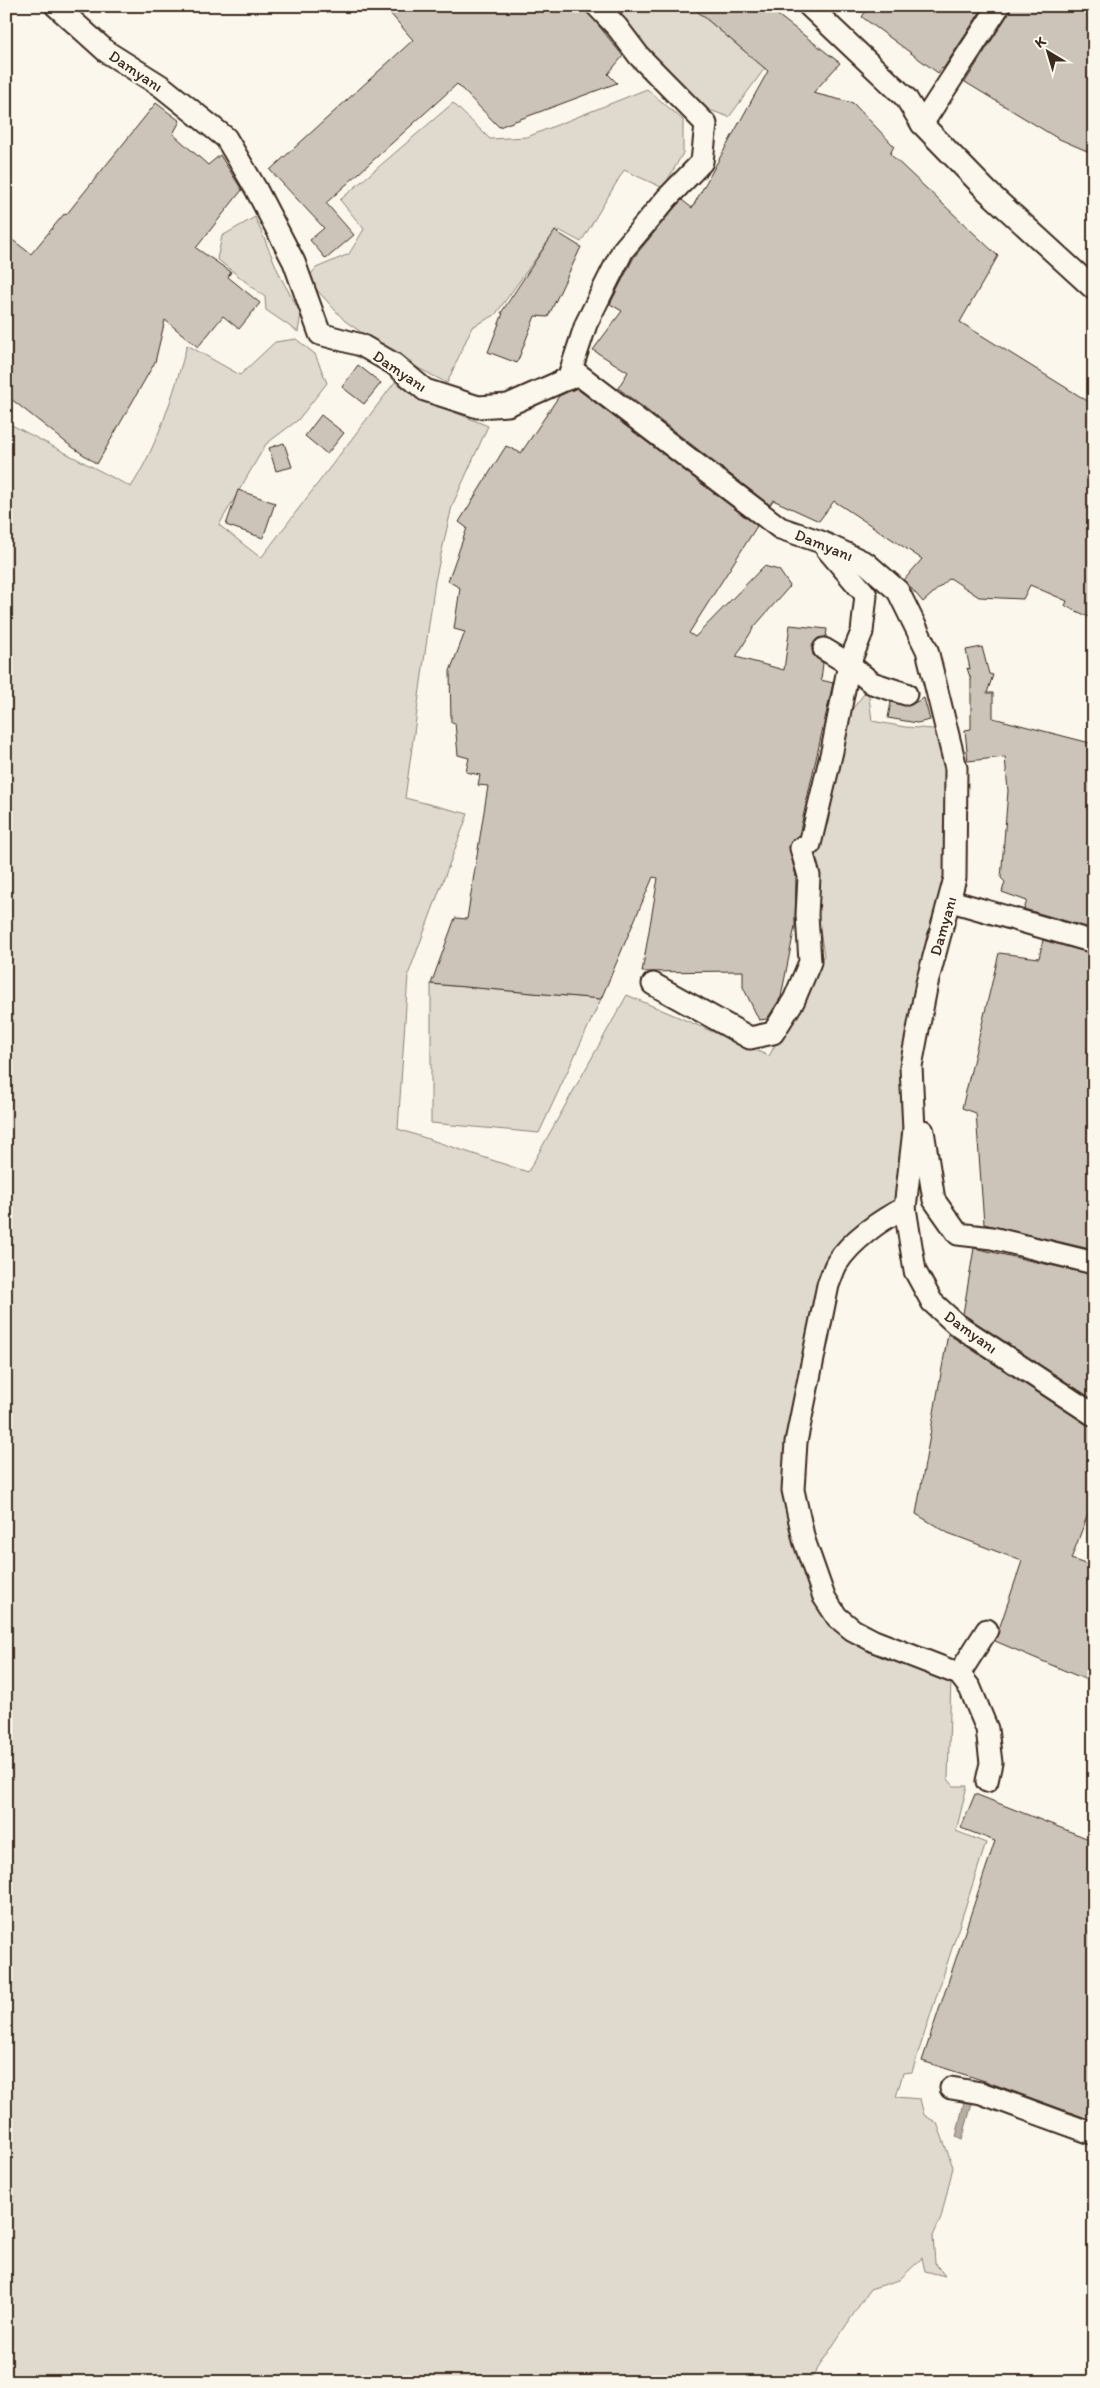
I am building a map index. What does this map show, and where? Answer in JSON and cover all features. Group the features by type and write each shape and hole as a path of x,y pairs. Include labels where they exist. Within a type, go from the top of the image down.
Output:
{"street":[{"name":"Damyanı","path":"56,6 107,52 161,86 226,138 256,189 294,262 320,334 361,345 394,364 424,390 478,407 508,405 578,374 780,528 821,542 866,563 898,591 927,650 956,768 955,878 951,901 927,984 911,1066 914,1130 905,1208 915,1271 932,1302 956,1324 1094,1415"},
{"path":"568,378 586,324 623,250 667,198 702,162 706,124 639,56 617,27 597,6"},
{"path":"809,6 906,98 922,124 988,191 1094,289"},
{"path":"922,124 999,6"},
{"path":"653,984 750,1038 773,1033 794,1000 810,962 807,915 809,876 801,848 810,844 818,815 849,664 862,632 866,595 821,542"},
{"path":"824,649 849,664 872,684 906,694"},
{"path":"951,901 1094,942"},
{"path":"914,1130 924,1131 934,1200 958,1234 992,1238 1094,1263"},
{"path":"905,1208 894,1213 851,1246 837,1264 828,1285 796,1442 793,1490 804,1540 824,1597 837,1617 852,1630 874,1641 959,1674 970,1688 986,1728 992,1763 987,1781"},
{"path":"959,1674 986,1630"},
{"path":"951,2088 981,2093 1094,2134"}],"shaded area":[{"path":"607,6 691,6 765,68 729,117 704,108"},
{"path":"647,89 683,120 683,153 663,188 624,170 581,242 557,229 495,315 472,327 447,383 397,357 345,321 307,279 316,268 349,254 364,229 340,200 453,103 490,139 527,137"},
{"path":"255,217 281,278 301,314 298,332 266,310 265,297 217,259 222,236"},
{"path":"296,339 315,354 327,383 298,420 266,444 219,525 261,558 395,382 420,398 488,426 452,506 435,581 405,798 468,814 408,975 398,1129 528,1172 627,995 769,1056 824,955 809,862 828,823 845,718 868,689 872,721 905,727 933,729 940,736 946,757 950,877 908,1123 899,1202 847,1243 792,1441 820,1600 951,1679 948,1779 954,1786 967,1786 956,1831 986,1843 912,2072 903,2073 896,2097 920,2099 924,2115 937,2123 953,2167 941,2218 933,2236 935,2263 945,2276 925,2271 922,2258 899,2280 870,2289 809,2382 6,2382 6,422 131,487 141,471 157,436 177,382 187,345 240,375 275,342"},
{"path":"431,984 601,999 539,1133 431,1123"},
{"path":"964,2102 972,2104 962,2140 956,2137"}],"building":[{"path":"384,6 583,6 623,56 608,74 617,83 499,127 457,84 326,203 354,235 326,259 310,240 324,228 270,170 413,40"},
{"path":"691,6 766,6 840,63 813,93 853,103 894,146 890,154 998,256 960,322 1094,405 1094,619 1065,606 1067,601 1030,585 1023,599 979,597 950,578 923,602 904,580 922,559 834,501 819,521 773,500 770,505 618,388 628,372 593,350 622,311 610,304 634,257 682,200 692,208 768,71"},
{"path":"869,6 984,6 943,69 938,73 862,17"},
{"path":"1011,6 1094,6 1094,154 1057,138 965,82 1009,13"},
{"path":"156,103 180,121 173,134 208,165 220,155 242,190 196,248 231,272 228,277 260,303 239,329 223,316 198,347 165,320 155,362 97,464 68,444 6,395 6,235 31,254 64,214 66,215"},
{"path":"555,231 581,247 548,317 535,316 517,363 488,352 503,313 501,313"},
{"path":"358,365 381,383 364,404 342,387"},
{"path":"576,388 757,526 689,633 695,637 764,566 779,570 790,586 754,627 736,657 784,670 790,625 827,629 826,637 818,638 812,649 813,655 823,663 821,680 833,683 799,835 792,840 789,846 796,877 795,926 781,997 767,1019 759,1020 743,987 743,971 642,972 658,878 653,877 601,999 431,984 455,918 467,919 488,786 478,785 480,775 466,772 469,758 458,755 455,723 451,722 450,671 465,632 454,629 460,588 448,581 467,528 459,522 506,446 521,453 559,396"},
{"path":"321,415 344,433 327,454 305,436"},
{"path":"284,443 292,467 276,471 269,448"},
{"path":"238,490 275,503 263,538 226,525"},
{"path":"982,647 989,674 993,675 987,693 993,693 993,718 1094,744 1094,929 1024,909 1027,901 1002,892 1005,882 1001,878 1008,791 1005,757 968,761 965,730 971,729 971,680 967,668 970,669 966,650"},
{"path":"924,698 930,720 917,723 888,718 891,702 908,706"},
{"path":"1043,940 1094,954 1094,1250 984,1224 976,1113 962,1108 999,953 1039,958"},
{"path":"974,1248 1094,1275 1094,1400 963,1314"},
{"path":"948,1334 1087,1425 1094,1427 1094,1498 1071,1559 1094,1567 1094,1683 995,1641 1022,1561 948,1533 916,1514"},
{"path":"975,1794 1094,1841 1094,2121 985,2081 922,2061 995,1841 961,1828"}]}
